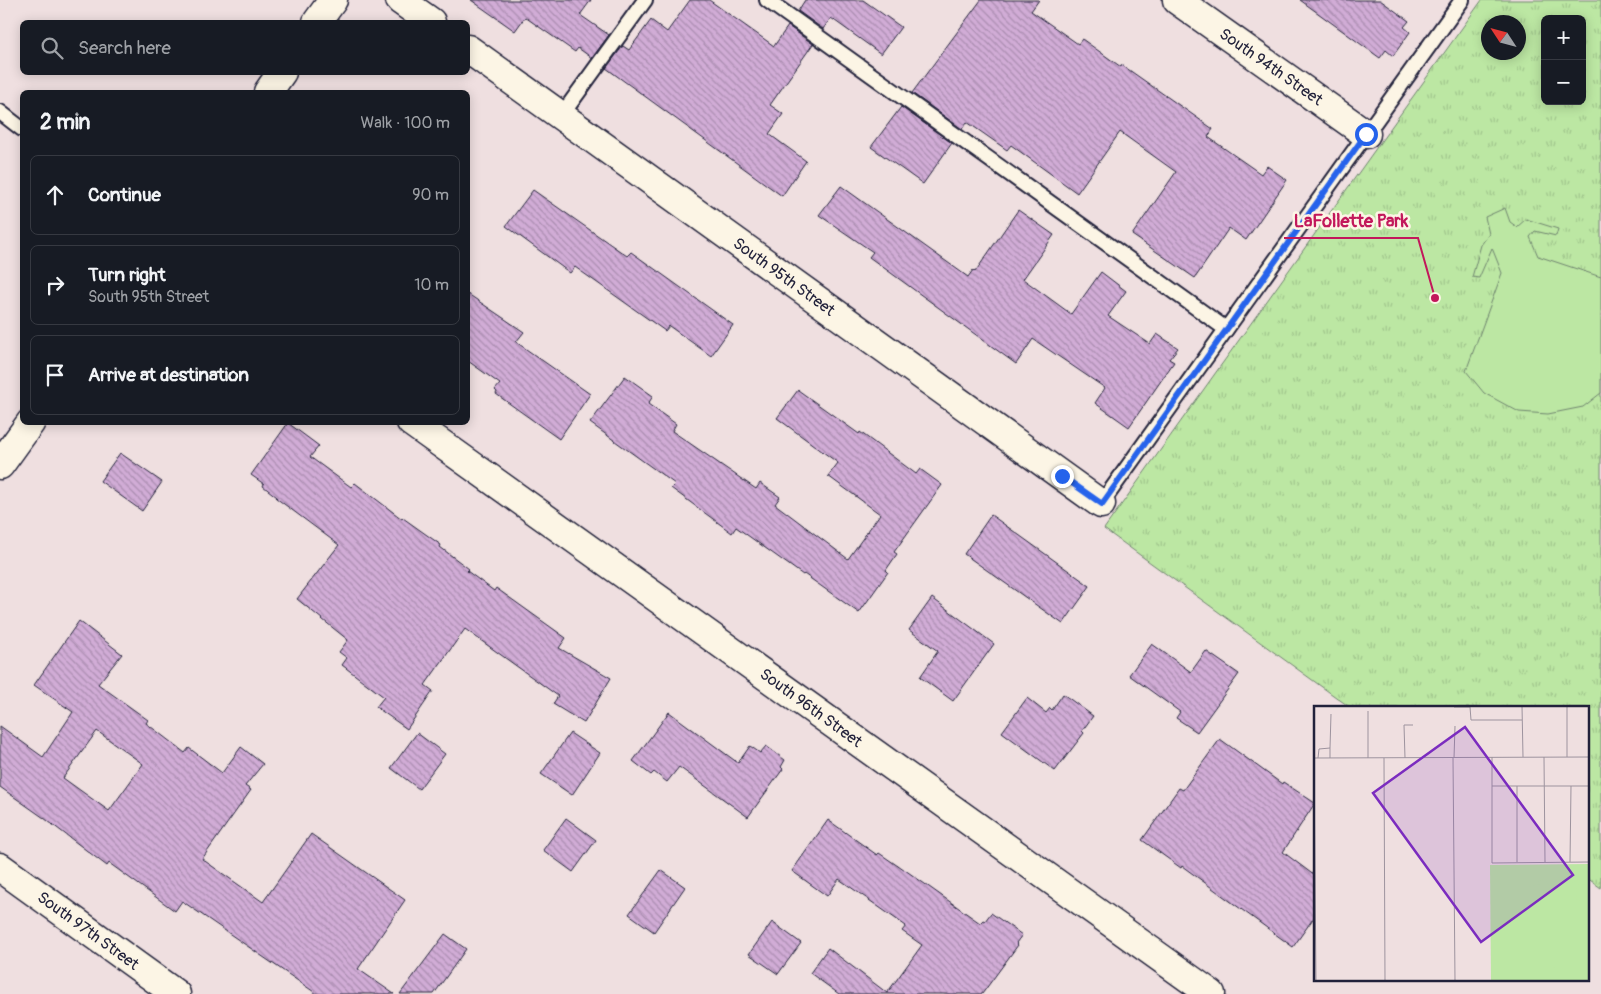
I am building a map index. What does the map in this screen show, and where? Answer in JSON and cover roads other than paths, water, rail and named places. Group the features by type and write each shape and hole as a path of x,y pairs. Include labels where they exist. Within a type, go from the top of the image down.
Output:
{"street":[{"path":"319,20 333,0"},
{"path":"400,0 428,20"},
{"name":"South 94th Street","path":"1177,0 1366,134"},
{"name":"South 95th Street","path":"470,50 1102,504"},
{"path":"269,90 280,75"},
{"path":"0,465 29,425"},
{"name":"South 96th Street","path":"415,425 1211,994"},
{"name":"South 97th Street","path":"0,867 176,994"}],"lane":[{"path":"561,116 645,0"},
{"path":"767,0 1226,330"},
{"path":"1102,504 1462,0"},
{"path":"0,112 20,127"}],"place":[{"name":"LaFollette Park","path":"1435,298"}]}
